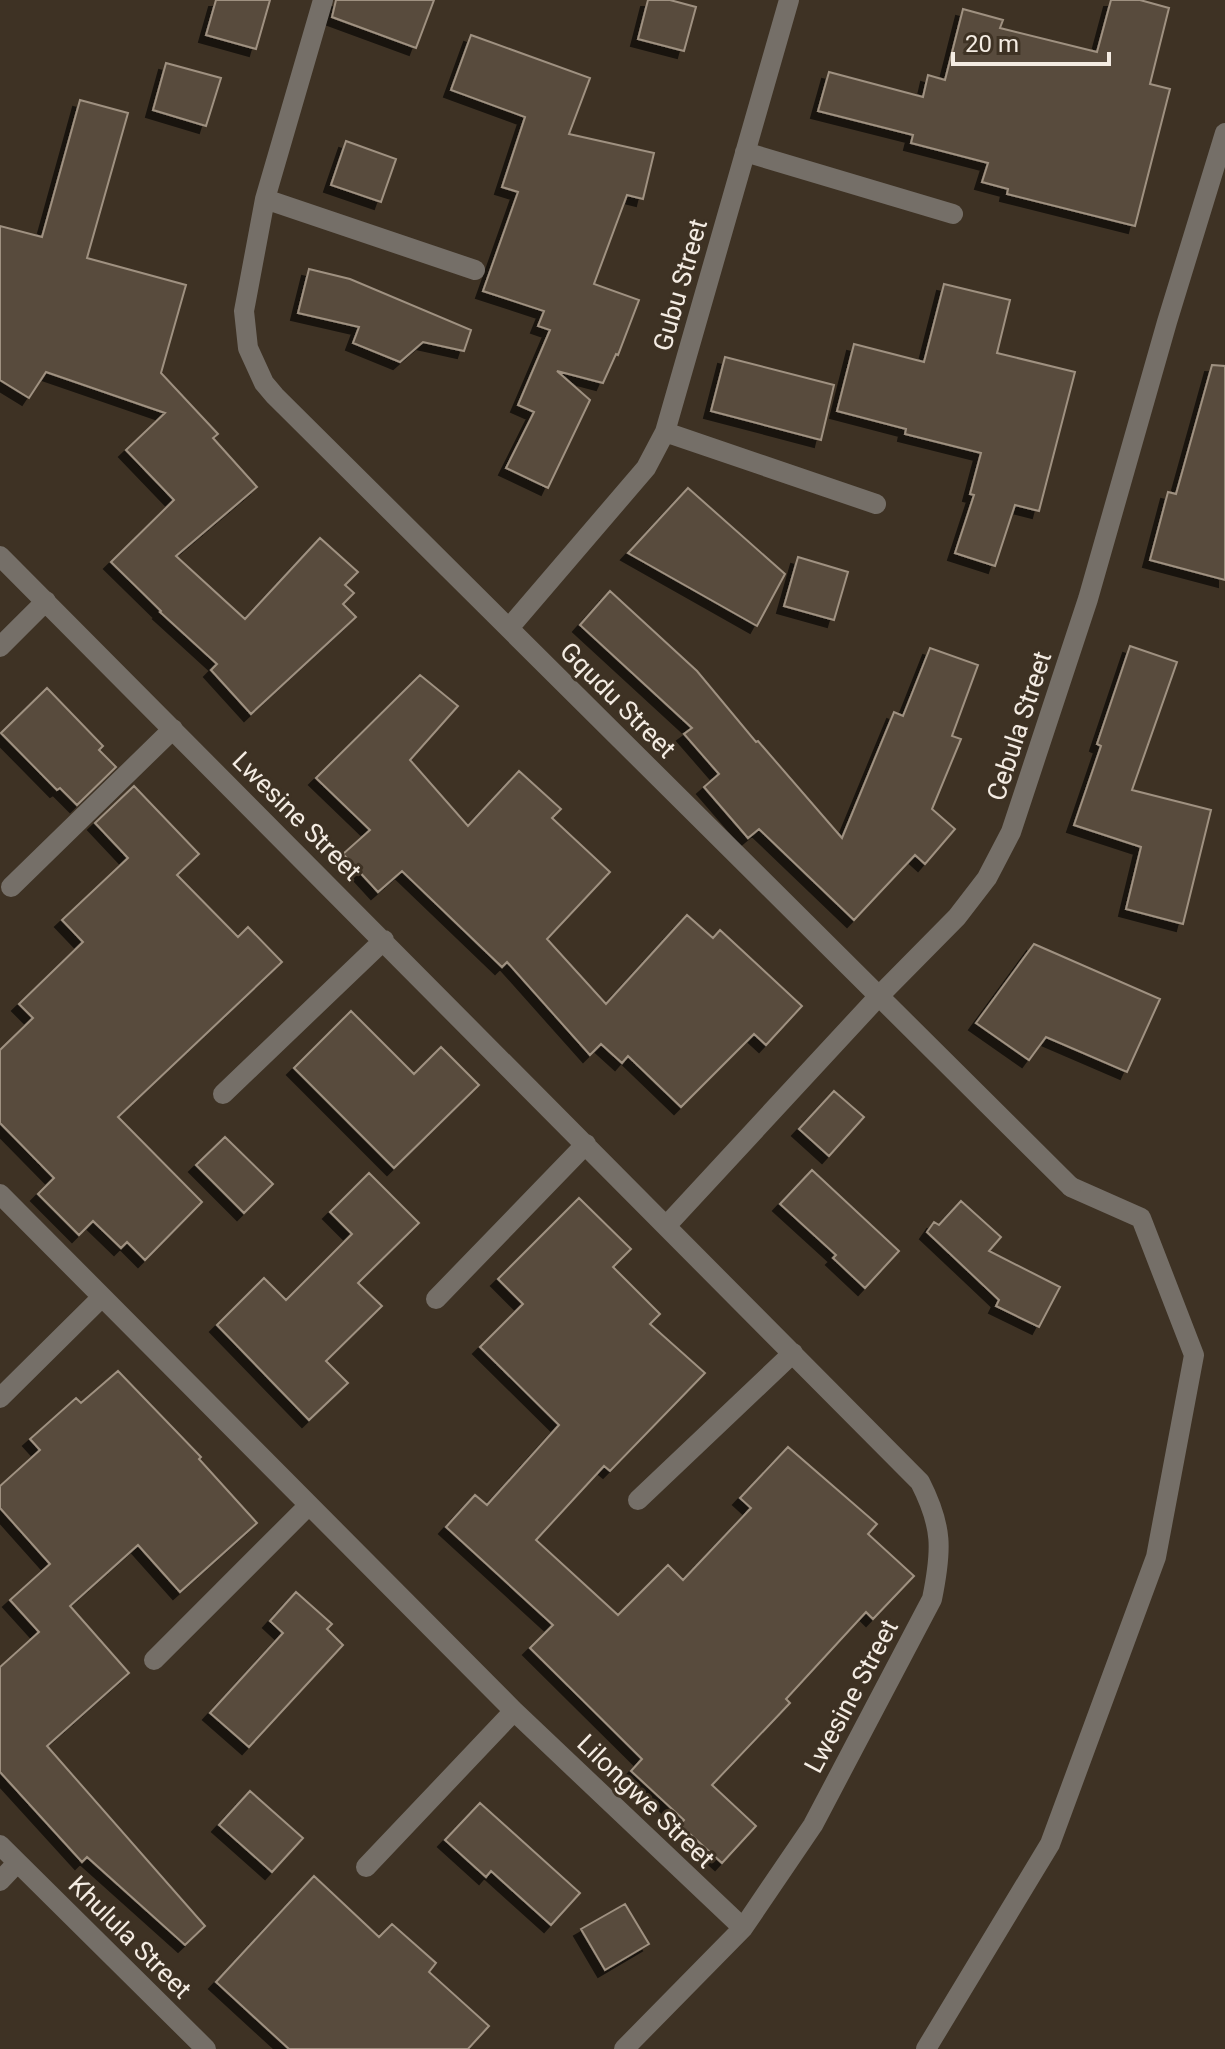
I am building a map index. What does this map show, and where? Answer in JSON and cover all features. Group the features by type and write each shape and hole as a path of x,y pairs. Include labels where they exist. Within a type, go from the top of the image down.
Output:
{"street":[{"name":"Gqudu Street","path":"323,0 265,199 244,311 248,348 264,383 1071,1187 1141,1218 1194,1355 1156,1557 1050,1844 926,2049"},
{"name":"Gubu Street","path":"509,628 646,468 665,432 789,0"},
{"name":"Cebula Street","path":"667,1225 878,997 957,917 987,878 1011,832 1088,599 1225,133"},
{"path":"745,152 953,214"},
{"path":"265,199 475,270"},
{"path":"665,432 876,504"},
{"name":"Lwesine Street","path":"0,556 920,1482 938,1524 940,1562 932,1599 820,1811 743,1928 624,2049"},
{"path":"0,647 46,601"},
{"path":"11,887 173,729"},
{"path":"223,1094 384,940"},
{"path":"436,1299 586,1144"},
{"name":"Lilongwe Street","path":"0,1194 514,1711 743,1928"},
{"path":"0,1398 102,1297"},
{"path":"638,1500 793,1353"},
{"path":"154,1660 309,1505"},
{"path":"366,1867 514,1711"},
{"name":"Khulula Street","path":"0,1845 206,2049"},
{"path":"0,1881 17,1863"}],"building":[{"path":"216,0 270,0 256,49 206,35"},
{"path":"336,0 434,0 416,48 332,17"},
{"path":"648,0 670,0 696,7 684,51 638,39"},
{"path":"1111,0 1140,0 1169,8 1150,84 1170,89 1135,226 1007,194 1008,189 982,182 988,163 911,143 913,135 818,111 829,72 923,97 928,75 945,80 963,9 1003,20 1000,28 1097,52"},
{"path":"471,35 590,78 569,134 654,153 643,199 627,195 594,284 639,300 618,355 603,383 557,371 590,400 548,488 506,468 534,412 518,405 550,330 538,326 544,311 483,291 518,192 502,187 525,117 451,90"},
{"path":"166,63 221,78 206,126 153,110"},
{"path":"80,100 128,113 87,258 186,285 161,373 218,434 213,438 257,487 176,556 245,619 320,538 358,572 345,585 354,593 343,604 356,617 251,714 211,670 217,664 111,562 174,500 126,450 165,413 46,372 29,398 0,380 0,226 42,237"},
{"path":"346,141 396,159 381,202 331,185"},
{"path":"309,269 350,279 471,330 464,351 423,342 400,362 353,343 359,327 298,313"},
{"path":"944,284 1010,300 997,353 1075,372 1039,511 1015,505 995,566 955,553 974,495 970,494 981,453 905,434 906,429 837,411 854,344 924,362"},
{"path":"725,357 834,385 821,440 711,411"},
{"path":"1212,365 1225,366 1225,580 1150,560 1168,492 1176,494"},
{"path":"688,488 785,574 757,626 628,553"},
{"path":"798,557 848,572 834,620 784,606"},
{"path":"610,591 697,671 842,838 894,712 903,716 930,648 978,665 952,736 961,739 932,809 955,829 925,864 915,855 854,920 759,829 748,838 704,787 719,774 684,734 692,728 580,625"},
{"path":"1130,646 1177,662 1132,790 1211,810 1183,924 1126,909 1141,847 1074,825"},
{"path":"420,675 458,706 410,760 468,826 519,771 561,809 552,818 610,872 547,939 606,1004 687,915 713,938 720,930 802,1006 766,1045 754,1034 681,1107 628,1056 622,1063 601,1044 590,1055 507,962 502,967 402,871 378,892 343,854 370,830 316,778"},
{"path":"47,688 103,746 99,750 116,767 77,805 60,788 57,790 1,733"},
{"path":"134,786 199,854 177,875 238,937 248,927 282,962 118,1117 202,1202 145,1260 127,1242 121,1248 93,1221 79,1235 38,1194 54,1178 0,1123 0,1050 33,1018 19,1004 83,942 62,920 128,858 95,823"},
{"path":"1034,944 1160,999 1127,1072 1046,1037 1029,1060 976,1023"},
{"path":"351,1011 414,1074 441,1047 479,1085 394,1168 294,1068"},
{"path":"834,1091 864,1117 829,1156 799,1129"},
{"path":"225,1137 273,1184 244,1213 196,1165"},
{"path":"812,1170 899,1251 865,1288 833,1258 836,1255 780,1204"},
{"path":"369,1173 419,1223 358,1283 382,1306 326,1361 348,1383 309,1420 217,1325 264,1278 286,1300 352,1234 330,1212"},
{"path":"579,1198 631,1249 613,1267 660,1314 650,1324 705,1373 610,1471 604,1466 536,1540 618,1615 668,1565 683,1580 751,1508 740,1498 788,1447 877,1524 868,1534 914,1576 873,1619 866,1612 786,1699 790,1703 712,1785 756,1826 722,1863 680,1825 684,1820 631,1771 642,1759 530,1648 553,1625 446,1527 475,1495 487,1505 559,1425 480,1347 523,1304 498,1279"},
{"path":"961,1201 1001,1237 989,1251 1060,1287 1039,1327 996,1306 999,1300 927,1232 934,1222 939,1225"},
{"path":"118,1371 201,1457 199,1459 257,1523 180,1592 138,1545 70,1606 129,1673 47,1746 205,1926 185,1945 87,1857 82,1862 0,1772 0,1667 39,1632 10,1600 50,1564 0,1508 0,1486 40,1450 30,1439 76,1398 81,1403"},
{"path":"296,1592 332,1624 327,1629 343,1645 249,1747 210,1713 283,1633 270,1621"},
{"path":"250,1791 303,1838 272,1872 219,1825"},
{"path":"480,1803 580,1893 551,1925 491,1871 486,1877 445,1840"},
{"path":"314,1876 379,1937 392,1924 436,1963 429,1972 489,2026 468,2049 289,2049 216,1982"},
{"path":"625,1904 649,1944 605,1970 581,1929"}]}
